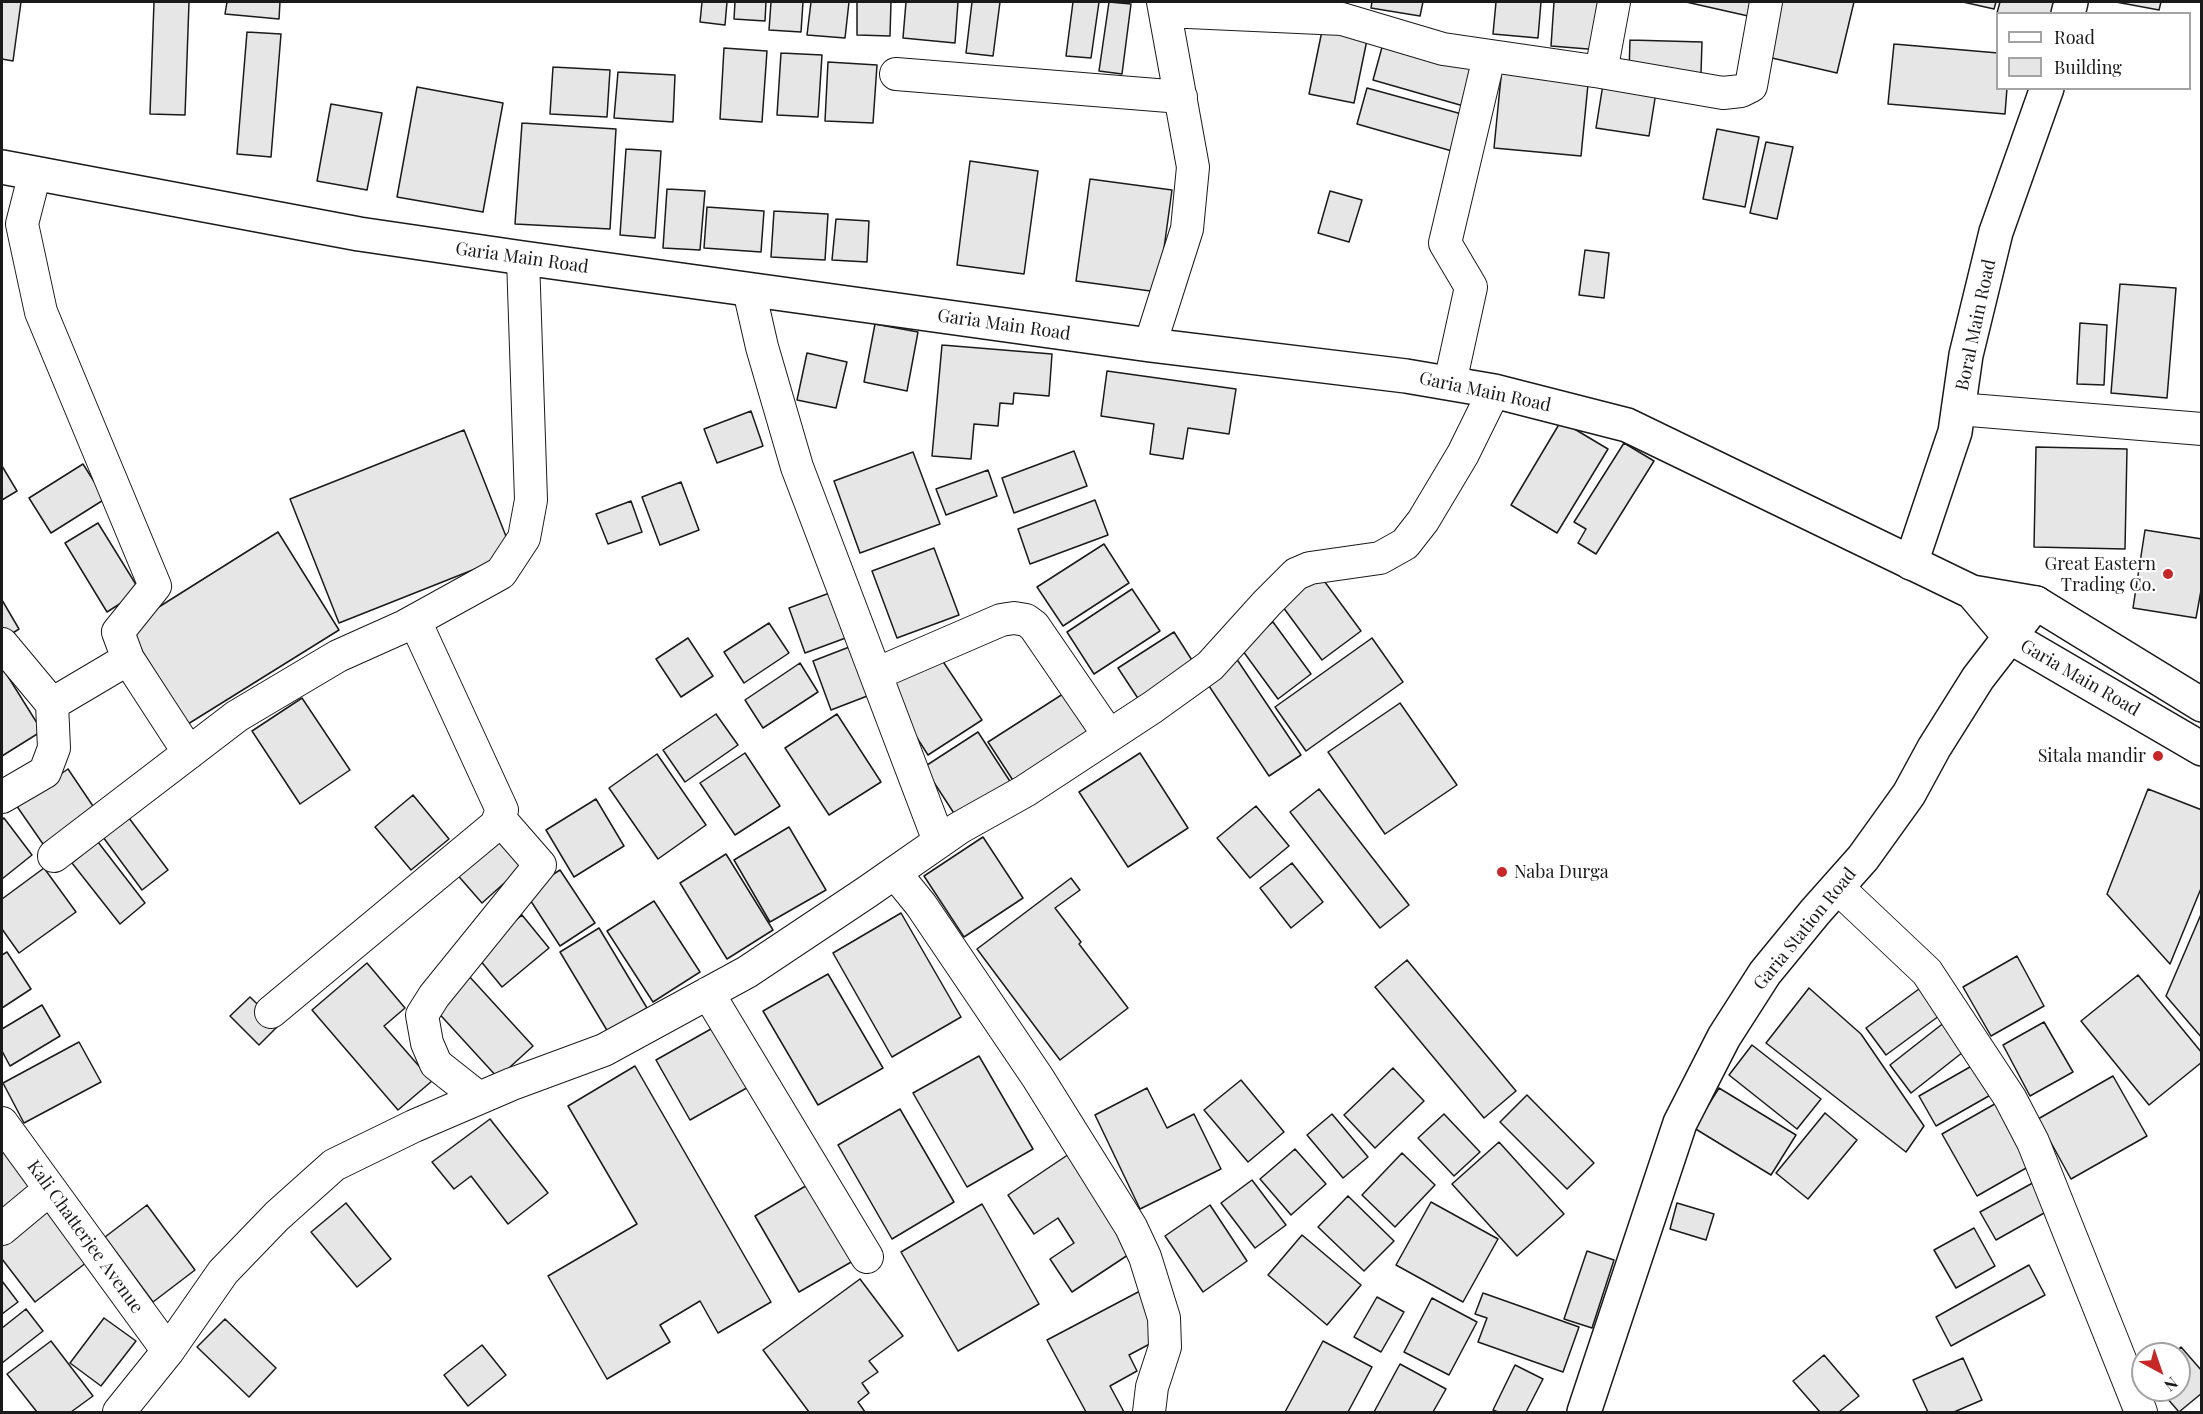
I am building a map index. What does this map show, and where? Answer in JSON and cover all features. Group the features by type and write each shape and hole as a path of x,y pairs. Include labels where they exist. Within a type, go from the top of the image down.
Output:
{"main road":[{"name":"Boral Main Road","path":"1911,563 1955,432 1966,355 1996,232 2047,90"},
{"name":"Garia Main Road","path":"2,168 359,234 1150,345 1406,376 1494,391 1627,425 1972,592 2036,603 2202,705"},
{"name":"Garia Main Road","path":"1972,592 2010,637 2202,748"},
{"name":"Garia Station Road","path":"1584,1413 1680,1123 1724,1037 1765,973 1863,858 1909,794 1934,748 1978,678 2036,603"}],"street":[{"path":"1601,72 1614,2"},
{"path":"1150,345 1187,229 1193,167 1165,6 1344,10 1443,49 1601,72 1723,93 1741,92 1750,86 1766,2"},
{"path":"1450,383 1471,287 1445,243 1489,57"},
{"path":"896,74 1181,97"},
{"path":"35,173 22,224 41,312 154,586 118,632 128,659 189,753"},
{"path":"54,856 237,716 338,656 415,621 501,573 524,538 531,500 524,258"},
{"path":"749,290 762,347 797,467 939,841"},
{"path":"119,1413 168,1351 223,1272 277,1216 334,1165 414,1126 479,1098 604,1050 747,972 939,841 1025,791 1153,707 1210,666 1296,574 1310,568 1380,558 1405,544 1423,521 1463,454 1494,391"},
{"path":"1958,409 2202,429"},
{"path":"876,674 1001,620 1014,618 1026,620 1034,626 1108,735"},
{"path":"271,1012 496,825 502,810 415,621"},
{"path":"2,644 52,704 54,748 45,772 2,797"},
{"path":"52,704 128,659"},
{"path":"479,1098 436,1064 427,1043 422,1015 434,996 540,865 499,818"},
{"path":"895,873 921,905 1038,1078 1131,1227 1164,1318 1165,1347 1152,1388 1149,1413"},
{"path":"1837,887 1927,972 2010,1098 2033,1142 2141,1413"},
{"path":"708,993 867,1257"},
{"name":"Kali Chatterjee Avenue","path":"2,1123 168,1351"},
{"path":"2,1229 50,1190"}],"building":[{"path":"2,2 21,2 13,61 2,59"},
{"path":"154,2 189,2 185,115 150,114"},
{"path":"227,2 280,2 279,19 225,14"},
{"path":"702,2 727,2 725,25 700,22"},
{"path":"735,2 766,2 765,21 734,19"},
{"path":"771,2 803,2 801,32 769,30"},
{"path":"811,2 849,2 845,38 807,35"},
{"path":"857,2 891,2 890,36 857,35"},
{"path":"906,2 958,2 955,43 903,38"},
{"path":"972,2 1000,2 993,56 966,53"},
{"path":"1073,2 1099,2 1091,58 1066,56"},
{"path":"1109,2 1131,4 1122,74 1099,71"},
{"path":"1372,2 1423,2 1420,16 1371,8"},
{"path":"1496,2 1541,2 1538,38 1493,34"},
{"path":"1554,2 1603,2 1600,50 1551,46"},
{"path":"1686,2 1761,2 1757,18"},
{"path":"1772,2 1854,2 1837,73 1759,55"},
{"path":"1963,2 1996,2 1994,9"},
{"path":"2000,2 2054,2 2052,12 1997,12"},
{"path":"2116,2 2161,2 2159,10"},
{"path":"1323,26 1368,35 1354,103 1309,94"},
{"path":"247,32 281,34 271,157 237,154"},
{"path":"1384,40 1479,67 1467,107 1373,80"},
{"path":"1630,40 1702,42 1701,73 1629,72"},
{"path":"1894,44 1996,53 1996,90 2007,90 2005,114 1888,104"},
{"path":"724,48 767,51 762,122 720,119"},
{"path":"781,53 822,55 818,117 777,115"},
{"path":"828,62 877,65 873,123 825,121"},
{"path":"553,67 610,70 607,117 550,114"},
{"path":"1502,67 1589,74 1581,156 1494,148"},
{"path":"618,72 675,75 673,122 614,118"},
{"path":"1604,78 1657,86 1649,136 1596,128"},
{"path":"417,87 503,103 483,212 397,197"},
{"path":"1367,88 1469,116 1459,153 1357,124"},
{"path":"331,104 382,113 367,190 317,181"},
{"path":"522,123 616,129 610,229 515,224"},
{"path":"1717,129 1759,137 1745,207 1703,199"},
{"path":"1766,142 1793,147 1777,219 1750,213"},
{"path":"626,149 661,151 655,238 620,235"},
{"path":"970,161 1038,171 1024,274 957,265"},
{"path":"1090,179 1172,190 1158,292 1076,281"},
{"path":"667,189 705,191 700,250 663,248"},
{"path":"1330,191 1362,200 1349,242 1318,233"},
{"path":"707,207 764,211 761,252 704,248"},
{"path":"774,211 828,214 825,260 771,257"},
{"path":"836,219 869,221 867,262 832,260"},
{"path":"1585,250 1609,253 1604,298 1579,295"},
{"path":"2120,284 2176,288 2167,398 2111,393"},
{"path":"2080,323 2107,325 2104,385 2077,384"},
{"path":"875,324 918,332 907,391 864,382"},
{"path":"942,345 1052,354 1049,396 1014,393 1013,404 1000,403 998,426 974,424 971,459 932,456"},
{"path":"807,353 847,362 836,408 797,400"},
{"path":"1107,371 1236,389 1229,434 1188,428 1183,459 1150,454 1154,424 1101,416"},
{"path":"751,411 763,446 717,463 704,429"},
{"path":"1561,421 1608,449 1557,533 1511,505"},
{"path":"464,430 513,554 339,623 290,499"},
{"path":"1624,443 1654,461 1596,554 1578,543 1586,529 1574,522"},
{"path":"2036,447 2127,449 2125,549 2034,547"},
{"path":"1074,451 1087,486 1014,513 1002,478"},
{"path":"913,452 940,524 860,553 834,481"},
{"path":"83,464 105,499 51,533 29,498"},
{"path":"2,466 17,491 2,500"},
{"path":"988,470 997,496 946,515 936,489"},
{"path":"681,482 699,530 660,545 642,497"},
{"path":"1095,500 1108,535 1030,564 1018,529"},
{"path":"631,501 642,532 608,544 596,514"},
{"path":"98,523 140,591 107,612 65,543"},
{"path":"2145,530 2202,539 2202,585 2196,618 2133,608"},
{"path":"278,532 339,630 188,724 127,627"},
{"path":"1104,544 1129,583 1063,626 1037,587"},
{"path":"934,548 959,615 897,638 872,571"},
{"path":"1319,574 1361,631 1322,660 1280,603"},
{"path":"1132,589 1160,631 1094,674 1067,632"},
{"path":"835,591 851,636 805,653 789,608"},
{"path":"2,600 19,629 2,640"},
{"path":"1273,622 1311,674 1278,699 1240,647"},
{"path":"769,623 789,653 744,683 724,652"},
{"path":"1174,632 1197,668 1141,703 1118,668"},
{"path":"688,638 713,676 681,697 656,659"},
{"path":"1372,638 1403,682 1306,751 1275,707"},
{"path":"857,644 875,693 831,710 813,661"},
{"path":"938,654 982,720 928,755 885,688"},
{"path":"1236,658 1301,755 1269,776 1205,680"},
{"path":"800,663 818,692 763,728 745,700"},
{"path":"2,667 42,731 2,756"},
{"path":"1066,692 1094,734 1016,785 988,742"},
{"path":"302,698 350,770 300,804 252,731"},
{"path":"1400,703 1457,785 1385,834 1328,752"},
{"path":"716,714 738,745 685,782 663,750"},
{"path":"837,714 881,782 829,815 785,748"},
{"path":"978,732 1013,786 959,821 924,767"},
{"path":"745,753 780,806 735,835 700,783"},
{"path":"1140,753 1188,828 1128,867 1079,792"},
{"path":"657,754 706,825 658,859 609,788"},
{"path":"68,769 95,809 43,844 16,805"},
{"path":"1319,789 1409,905 1380,928 1290,812"},
{"path":"2148,789 2202,810 2202,886 2170,964 2107,894"},
{"path":"413,795 449,839 411,870 375,827"},
{"path":"596,799 624,846 574,877 546,830"},
{"path":"1256,806 1289,846 1250,878 1217,838"},
{"path":"4,818 32,855 2,879 2,820"},
{"path":"129,818 168,870 142,890 103,837"},
{"path":"789,827 826,890 770,922 734,860"},
{"path":"501,830 529,861 482,903 454,871"},
{"path":"983,837 1023,898 964,937 924,876"},
{"path":"98,842 145,903 120,924 72,863"},
{"path":"726,854 773,930 727,959 680,883"},
{"path":"1292,863 1323,902 1291,928 1260,888"},
{"path":"44,868 76,912 19,953 2,929 2,899"},
{"path":"560,870 595,923 560,946 525,892"},
{"path":"1071,878 1080,890 1055,908 1081,942 1079,944 1128,1008 1060,1060 977,949"},
{"path":"654,901 700,972 653,1002 607,931"},
{"path":"2202,912 2202,1038 2166,996"},
{"path":"901,913 961,1017 892,1057 833,953"},
{"path":"522,915 549,948 502,987 475,954"},
{"path":"599,928 647,1008 608,1032 560,952"},
{"path":"7,952 31,989 2,1008 2,955"},
{"path":"2017,956 2044,1006 1991,1036 1963,987"},
{"path":"1407,960 1516,1091 1484,1118 1375,987"},
{"path":"367,963 405,1008 384,1026 432,1081 398,1110 312,1010"},
{"path":"828,974 883,1068 818,1105 763,1011"},
{"path":"468,975 533,1046 498,1078 433,1007"},
{"path":"2138,975 2202,1053 2202,1062 2149,1105 2081,1021"},
{"path":"1923,986 1943,1013 1886,1055 1866,1028"},
{"path":"1809,988 1861,1034 1924,1126 1906,1152 1766,1043"},
{"path":"250,997 279,1025 259,1045 230,1016"},
{"path":"42,1005 60,1036 10,1066 2,1051 2,1029"},
{"path":"1950,1018 1972,1045 1911,1093 1890,1065"},
{"path":"2044,1022 2073,1072 2030,1096 2003,1045"},
{"path":"718,1025 752,1085 690,1120 656,1060"},
{"path":"79,1042 101,1082 24,1123 3,1083"},
{"path":"1752,1045 1821,1099 1797,1129 1729,1075"},
{"path":"979,1056 1033,1149 967,1187 913,1093"},
{"path":"1977,1063 1994,1093 1936,1126 1919,1096"},
{"path":"635,1066 771,1302 718,1333 700,1301 660,1325 670,1342 607,1379 548,1276 637,1224 568,1106"},
{"path":"1393,1068 1424,1101 1375,1148 1344,1115"},
{"path":"2113,1076 2147,1136 2071,1179 2038,1119"},
{"path":"1241,1080 1284,1132 1248,1162 1204,1110"},
{"path":"1147,1088 1167,1128 1194,1114 1221,1169 1140,1209 1095,1115"},
{"path":"1719,1088 1796,1135 1771,1175 1694,1128"},
{"path":"1527,1095 1594,1163 1567,1189 1500,1122"},
{"path":"2000,1101 2035,1163 1977,1196 1942,1134"},
{"path":"900,1109 954,1202 892,1239 838,1145"},
{"path":"1825,1113 1857,1140 1808,1199 1776,1173"},
{"path":"1332,1114 1368,1157 1343,1178 1307,1135"},
{"path":"1444,1114 1480,1152 1454,1176 1418,1138"},
{"path":"490,1119 548,1193 508,1224 471,1176 454,1189 432,1162"},
{"path":"1499,1142 1564,1214 1517,1256 1452,1184"},
{"path":"2,1145 36,1185 2,1212"},
{"path":"1295,1149 1326,1184 1291,1215 1260,1179"},
{"path":"1072,1152 1137,1249 1072,1292 1050,1259 1074,1243 1058,1218 1034,1234 1008,1195"},
{"path":"1402,1153 1435,1185 1395,1227 1362,1195"},
{"path":"1252,1180 1286,1225 1255,1248 1221,1203"},
{"path":"2038,1180 2053,1208 1996,1240 1980,1212"},
{"path":"809,1184 853,1261 799,1292 755,1216"},
{"path":"1348,1196 1394,1241 1364,1271 1318,1227"},
{"path":"1431,1202 1498,1239 1463,1302 1396,1265"},
{"path":"346,1203 391,1259 357,1287 311,1232"},
{"path":"1677,1203 1714,1214 1706,1240 1670,1229"},
{"path":"49,1204 91,1259 35,1302 2,1259 2,1241"},
{"path":"982,1204 1039,1304 958,1351 901,1252"},
{"path":"147,1205 195,1270 153,1302 105,1237"},
{"path":"1210,1205 1247,1261 1203,1292 1165,1236"},
{"path":"1974,1228 1995,1266 1956,1288 1934,1250"},
{"path":"1302,1235 1361,1285 1327,1325 1268,1275"},
{"path":"1587,1251 1614,1260 1592,1328 1564,1319"},
{"path":"2029,1265 2045,1295 1951,1346 1936,1317"},
{"path":"860,1279 903,1336 869,1361 878,1372 862,1383 869,1393 858,1402 865,1412 809,1412 763,1350"},
{"path":"2,1281 18,1302 2,1314"},
{"path":"1140,1291 1163,1337 1129,1355 1137,1371 1110,1386 1124,1412 1086,1412 1047,1340"},
{"path":"1483,1293 1579,1327 1563,1372 1478,1342 1487,1318 1475,1314"},
{"path":"1377,1297 1404,1312 1381,1352 1354,1337"},
{"path":"1432,1298 1477,1322 1449,1375 1404,1352"},
{"path":"26,1309 43,1331 2,1363 2,1328"},
{"path":"104,1318 136,1341 101,1386 70,1363"},
{"path":"225,1319 276,1368 249,1397 197,1347"},
{"path":"51,1341 93,1396 71,1412 37,1412 7,1374"},
{"path":"1323,1341 1372,1367 1348,1412 1285,1412"},
{"path":"482,1345 506,1375 468,1406 444,1375"},
{"path":"1824,1355 1859,1396 1839,1412 1820,1412 1793,1381"},
{"path":"1963,1358 1982,1400 1954,1412 1928,1412 1913,1380"},
{"path":"2191,1358 2202,1371 2202,1393 2179,1412 2170,1402 2191,1402"},
{"path":"1400,1364 1446,1389 1433,1412 1374,1412"},
{"path":"1515,1365 1543,1379 1526,1412 1493,1410"}],"place":[{"name":"Great Eastern Trading Co.","path":"2168,574"},
{"name":"Sitala mandir","path":"2158,756"},
{"name":"Naba Durga","path":"1502,872"}]}
